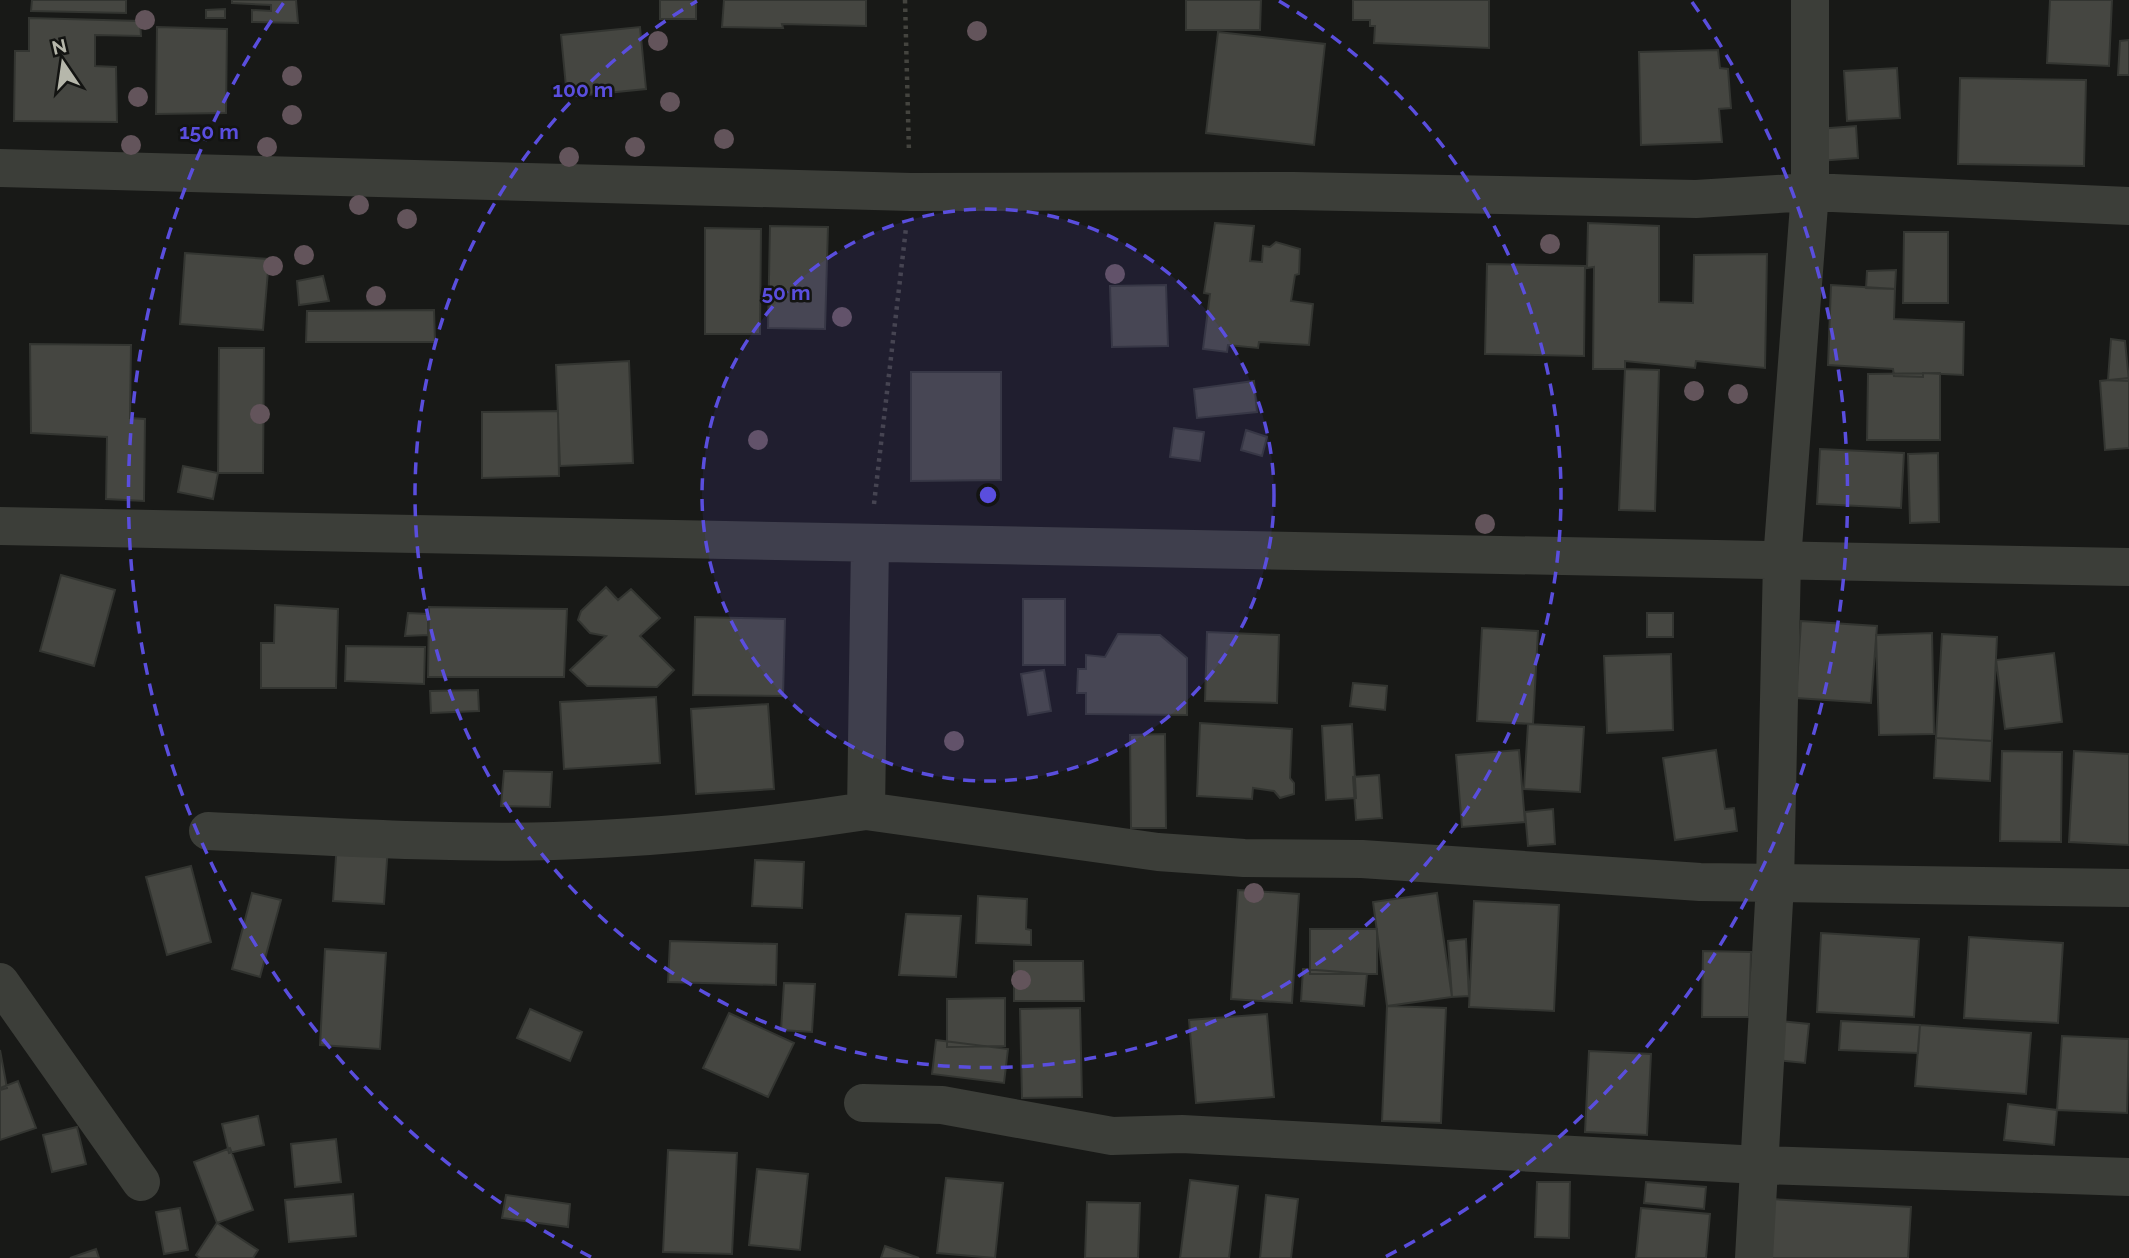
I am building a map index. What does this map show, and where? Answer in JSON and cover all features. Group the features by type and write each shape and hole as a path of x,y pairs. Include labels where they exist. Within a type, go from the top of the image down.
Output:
{"street":[{"path":"1754,1258 1775,884 1782,560 1810,192 1810,0"},
{"path":"0,168 911,192 1294,191 1696,199 1810,192 2129,206"},
{"path":"0,526 2129,567"},
{"path":"866,811 870,542"},
{"path":"208,831 434,841 552,841 662,836 765,826 866,811 1158,852 1244,858 1362,859 1700,882 2129,888"},
{"path":"0,982 141,1182"},
{"path":"863,1103 942,1105 1112,1136 1182,1134 1759,1165 2129,1177"}],"path":[{"path":"870,542 911,192 905,0"}],"building":[{"path":"32,0 126,0 126,13 31,11"},
{"path":"232,0 296,0 298,23 252,22 252,10 271,11 271,5 232,3"},
{"path":"660,0 696,0 696,19 660,19"},
{"path":"724,0 866,0 866,26 782,24 783,28 722,27"},
{"path":"1186,0 1261,0 1260,30 1186,30"},
{"path":"1353,0 1489,0 1489,48 1374,43 1375,26 1370,26 1370,20 1353,20"},
{"path":"2050,0 2112,0 2109,66 2047,63"},
{"path":"225,9 225,18 206,18 206,10"},
{"path":"29,18 140,21 141,36 95,35 95,66 116,67 117,122 14,121 15,51 29,51"},
{"path":"157,27 227,29 226,113 156,114"},
{"path":"640,27 646,89 567,97 561,35"},
{"path":"1218,32 1325,44 1314,145 1206,133"},
{"path":"2129,40 2129,75 2118,75 2120,41"},
{"path":"1718,50 1720,68 1728,69 1731,108 1719,109 1722,142 1641,145 1639,52"},
{"path":"1897,68 1900,118 1847,121 1844,71"},
{"path":"1960,78 2086,80 2084,166 1958,164"},
{"path":"1856,126 1858,158 1819,161 1817,129"},
{"path":"1215,223 1254,226 1250,261 1262,262 1263,246 1270,247 1276,242 1300,249 1299,274 1295,275 1291,301 1313,304 1309,345 1259,342 1258,348 1228,345 1227,352 1203,349 1210,294 1204,293"},
{"path":"1588,223 1659,226 1659,302 1693,303 1694,255 1767,254 1765,368 1696,361 1695,368 1625,361 1625,369 1593,369 1594,267 1587,268"},
{"path":"770,226 828,227 825,329 768,328"},
{"path":"705,228 761,229 760,334 705,334"},
{"path":"1904,232 1948,232 1948,303 1903,303"},
{"path":"185,253 269,259 263,330 180,324"},
{"path":"1487,264 1585,266 1584,356 1485,354"},
{"path":"1896,270 1895,289 1866,288 1867,271"},
{"path":"323,276 329,301 299,305 297,281"},
{"path":"1166,285 1168,346 1112,347 1110,286"},
{"path":"1831,285 1895,289 1894,319 1964,322 1963,375 1923,373 1923,377 1894,376 1893,369 1828,365"},
{"path":"434,310 435,342 306,342 307,311"},
{"path":"2111,339 2125,341 2129,381 2108,380"},
{"path":"30,344 131,345 130,418 145,419 144,501 106,499 107,437 31,433"},
{"path":"219,348 264,348 263,473 218,473"},
{"path":"629,361 633,463 560,466 556,365"},
{"path":"1625,369 1659,370 1655,511 1619,510"},
{"path":"911,372 1001,372 1001,480 911,481"},
{"path":"1940,373 1940,440 1867,440 1868,374"},
{"path":"2129,378 2129,448 2105,450 2100,381"},
{"path":"1254,381 1257,412 1197,418 1194,389"},
{"path":"558,411 559,476 482,478 482,412"},
{"path":"1174,428 1204,432 1200,461 1170,457"},
{"path":"1246,430 1267,437 1262,456 1241,450"},
{"path":"1820,449 1904,453 1901,508 1817,504"},
{"path":"1938,453 1939,522 1910,523 1908,454"},
{"path":"183,466 218,473 213,499 178,492"},
{"path":"61,575 115,590 94,666 40,651"},
{"path":"606,587 618,600 631,589 660,618 640,636 674,670 657,687 587,686 570,670 606,636 590,633 578,620 581,611"},
{"path":"1023,599 1065,599 1065,665 1023,665"},
{"path":"275,605 338,609 336,688 261,688 261,643 274,643"},
{"path":"429,607 567,609 564,677 428,677"},
{"path":"408,613 428,614 428,635 405,636"},
{"path":"1647,613 1673,613 1673,637 1647,637"},
{"path":"695,617 785,619 783,696 693,695"},
{"path":"1801,621 1877,626 1871,703 1796,698"},
{"path":"1482,628 1538,631 1533,724 1477,721"},
{"path":"1207,632 1279,635 1277,703 1205,701"},
{"path":"1932,633 1934,734 1879,735 1876,635"},
{"path":"1118,634 1160,635 1187,658 1187,715 1086,714 1086,693 1077,693 1078,669 1086,669 1086,655 1105,657"},
{"path":"1942,634 1997,637 1992,741 1936,738"},
{"path":"346,646 425,647 424,684 345,681"},
{"path":"2054,653 2062,722 2005,729 1996,660"},
{"path":"1671,654 1673,730 1607,733 1604,656"},
{"path":"1044,670 1051,711 1028,715 1021,674"},
{"path":"1353,683 1387,686 1385,710 1350,706"},
{"path":"478,690 479,711 431,713 430,691"},
{"path":"656,697 660,763 564,769 560,702"},
{"path":"768,704 774,789 696,794 691,709"},
{"path":"1200,723 1292,729 1290,778 1294,783 1294,794 1280,798 1274,791 1253,788 1252,799 1197,796"},
{"path":"1352,724 1356,798 1326,800 1322,726"},
{"path":"1528,724 1584,727 1580,792 1524,789"},
{"path":"1165,734 1166,828 1131,828 1130,735"},
{"path":"1936,738 1992,741 1990,781 1934,778"},
{"path":"1519,750 1525,822 1462,827 1456,755"},
{"path":"1716,750 1725,809 1734,808 1737,831 1675,840 1663,758"},
{"path":"2002,751 2062,752 2061,842 2000,841"},
{"path":"2074,751 2129,754 2129,845 2069,842"},
{"path":"504,771 552,772 550,807 501,806"},
{"path":"1379,775 1382,818 1356,820 1353,777"},
{"path":"1553,809 1555,844 1528,846 1525,812"},
{"path":"337,842 388,846 384,904 333,901"},
{"path":"755,860 804,862 802,908 752,906"},
{"path":"191,866 211,942 167,955 146,877"},
{"path":"1238,890 1299,894 1292,1003 1231,999"},
{"path":"252,893 281,900 260,977 232,969"},
{"path":"1437,893 1452,997 1387,1006 1373,902"},
{"path":"978,896 1027,899 1026,929 1031,930 1031,945 976,943"},
{"path":"1474,901 1559,905 1554,1011 1469,1007"},
{"path":"906,914 961,916 956,977 899,975"},
{"path":"1310,929 1377,929 1377,974 1310,974"},
{"path":"1821,933 1919,939 1914,1017 1817,1012"},
{"path":"1969,937 2063,943 2058,1023 1964,1018"},
{"path":"1466,939 1469,996 1452,997 1448,941"},
{"path":"670,941 777,944 776,985 668,982"},
{"path":"325,949 386,953 380,1049 320,1045"},
{"path":"1703,951 1751,952 1749,1017 1702,1017"},
{"path":"1014,961 1083,961 1084,1001 1014,1001"},
{"path":"1303,969 1367,974 1364,1006 1301,1001"},
{"path":"784,983 815,984 812,1032 781,1030"},
{"path":"1005,998 1005,1046 947,1047 947,999"},
{"path":"1387,1006 1446,1008 1441,1123 1382,1121"},
{"path":"1080,1008 1082,1097 1022,1098 1020,1009"},
{"path":"530,1009 582,1032 570,1061 517,1038"},
{"path":"729,1013 794,1043 768,1097 703,1068"},
{"path":"1267,1014 1274,1097 1196,1103 1189,1020"},
{"path":"1780,1021 1809,1024 1805,1063 1776,1060"},
{"path":"1841,1021 1920,1025 1918,1053 1839,1050"},
{"path":"1920,1025 2031,1033 2026,1094 1915,1086"},
{"path":"2062,1036 2129,1039 2127,1113 2057,1110"},
{"path":"936,1040 1008,1049 1004,1083 932,1074"},
{"path":"0,1050 7,1088 0,1090"},
{"path":"1589,1051 1651,1054 1647,1135 1585,1132"},
{"path":"18,1081 36,1128 0,1140 0,1088"},
{"path":"2008,1104 2057,1110 2054,1145 2004,1140"},
{"path":"258,1116 264,1145 229,1153 222,1124"},
{"path":"77,1127 86,1164 52,1172 43,1135"},
{"path":"336,1139 341,1182 295,1187 291,1144"},
{"path":"230,1148 253,1210 217,1223 194,1162"},
{"path":"668,1150 737,1153 732,1254 663,1252"},
{"path":"757,1169 808,1174 800,1250 749,1245"},
{"path":"946,1178 1003,1183 995,1258 937,1253"},
{"path":"1190,1180 1238,1186 1229,1258 1180,1258"},
{"path":"1537,1182 1570,1182 1569,1238 1535,1237"},
{"path":"1646,1182 1706,1187 1704,1209 1644,1203"},
{"path":"353,1194 356,1236 289,1242 285,1200"},
{"path":"506,1195 570,1204 568,1227 502,1218"},
{"path":"1266,1195 1298,1199 1291,1258 1260,1258"},
{"path":"1770,1199 1911,1207 1908,1258 1767,1258"},
{"path":"1087,1202 1140,1203 1138,1258 1085,1258"},
{"path":"180,1208 188,1250 164,1254 156,1212"},
{"path":"1641,1208 1710,1214 1706,1258 1636,1258"},
{"path":"217,1223 258,1250 253,1258 200,1258 196,1255"},
{"path":"885,1246 919,1258 881,1258"},
{"path":"96,1249 99,1258 70,1258"}]}
